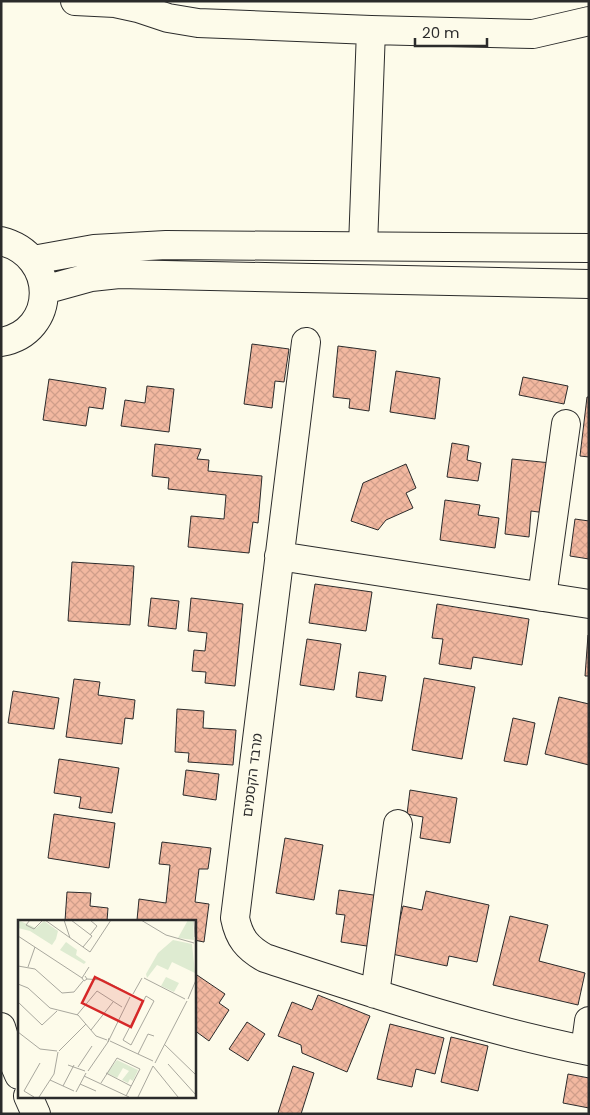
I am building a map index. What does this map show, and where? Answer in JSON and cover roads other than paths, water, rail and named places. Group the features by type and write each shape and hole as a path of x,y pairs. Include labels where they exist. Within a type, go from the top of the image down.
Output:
{"street":[{"path":"75,1 115,3 168,18 198,23 372,30 533,34 589,20"},
{"path":"364,246 372,30"},
{"path":"1,241 13,244 29,254 39,269 44,290 42,305 35,321 26,331 10,340 1,342"},
{"path":"33,260 94,249 156,245 589,248"},
{"path":"44,290 91,277 120,274 589,284"},
{"name":"מרבד הקסמים","path":"306,342 235,918 238,932 245,943 264,958 436,1014 535,1040 587,1051"},
{"path":"542,597 566,424"},
{"path":"280,556 589,604"},
{"path":"375,994 398,824"},
{"path":"587,1051 589,1021"},
{"path":"1,1027 18,1073"},
{"path":"29,1098 36,1114"}]}
